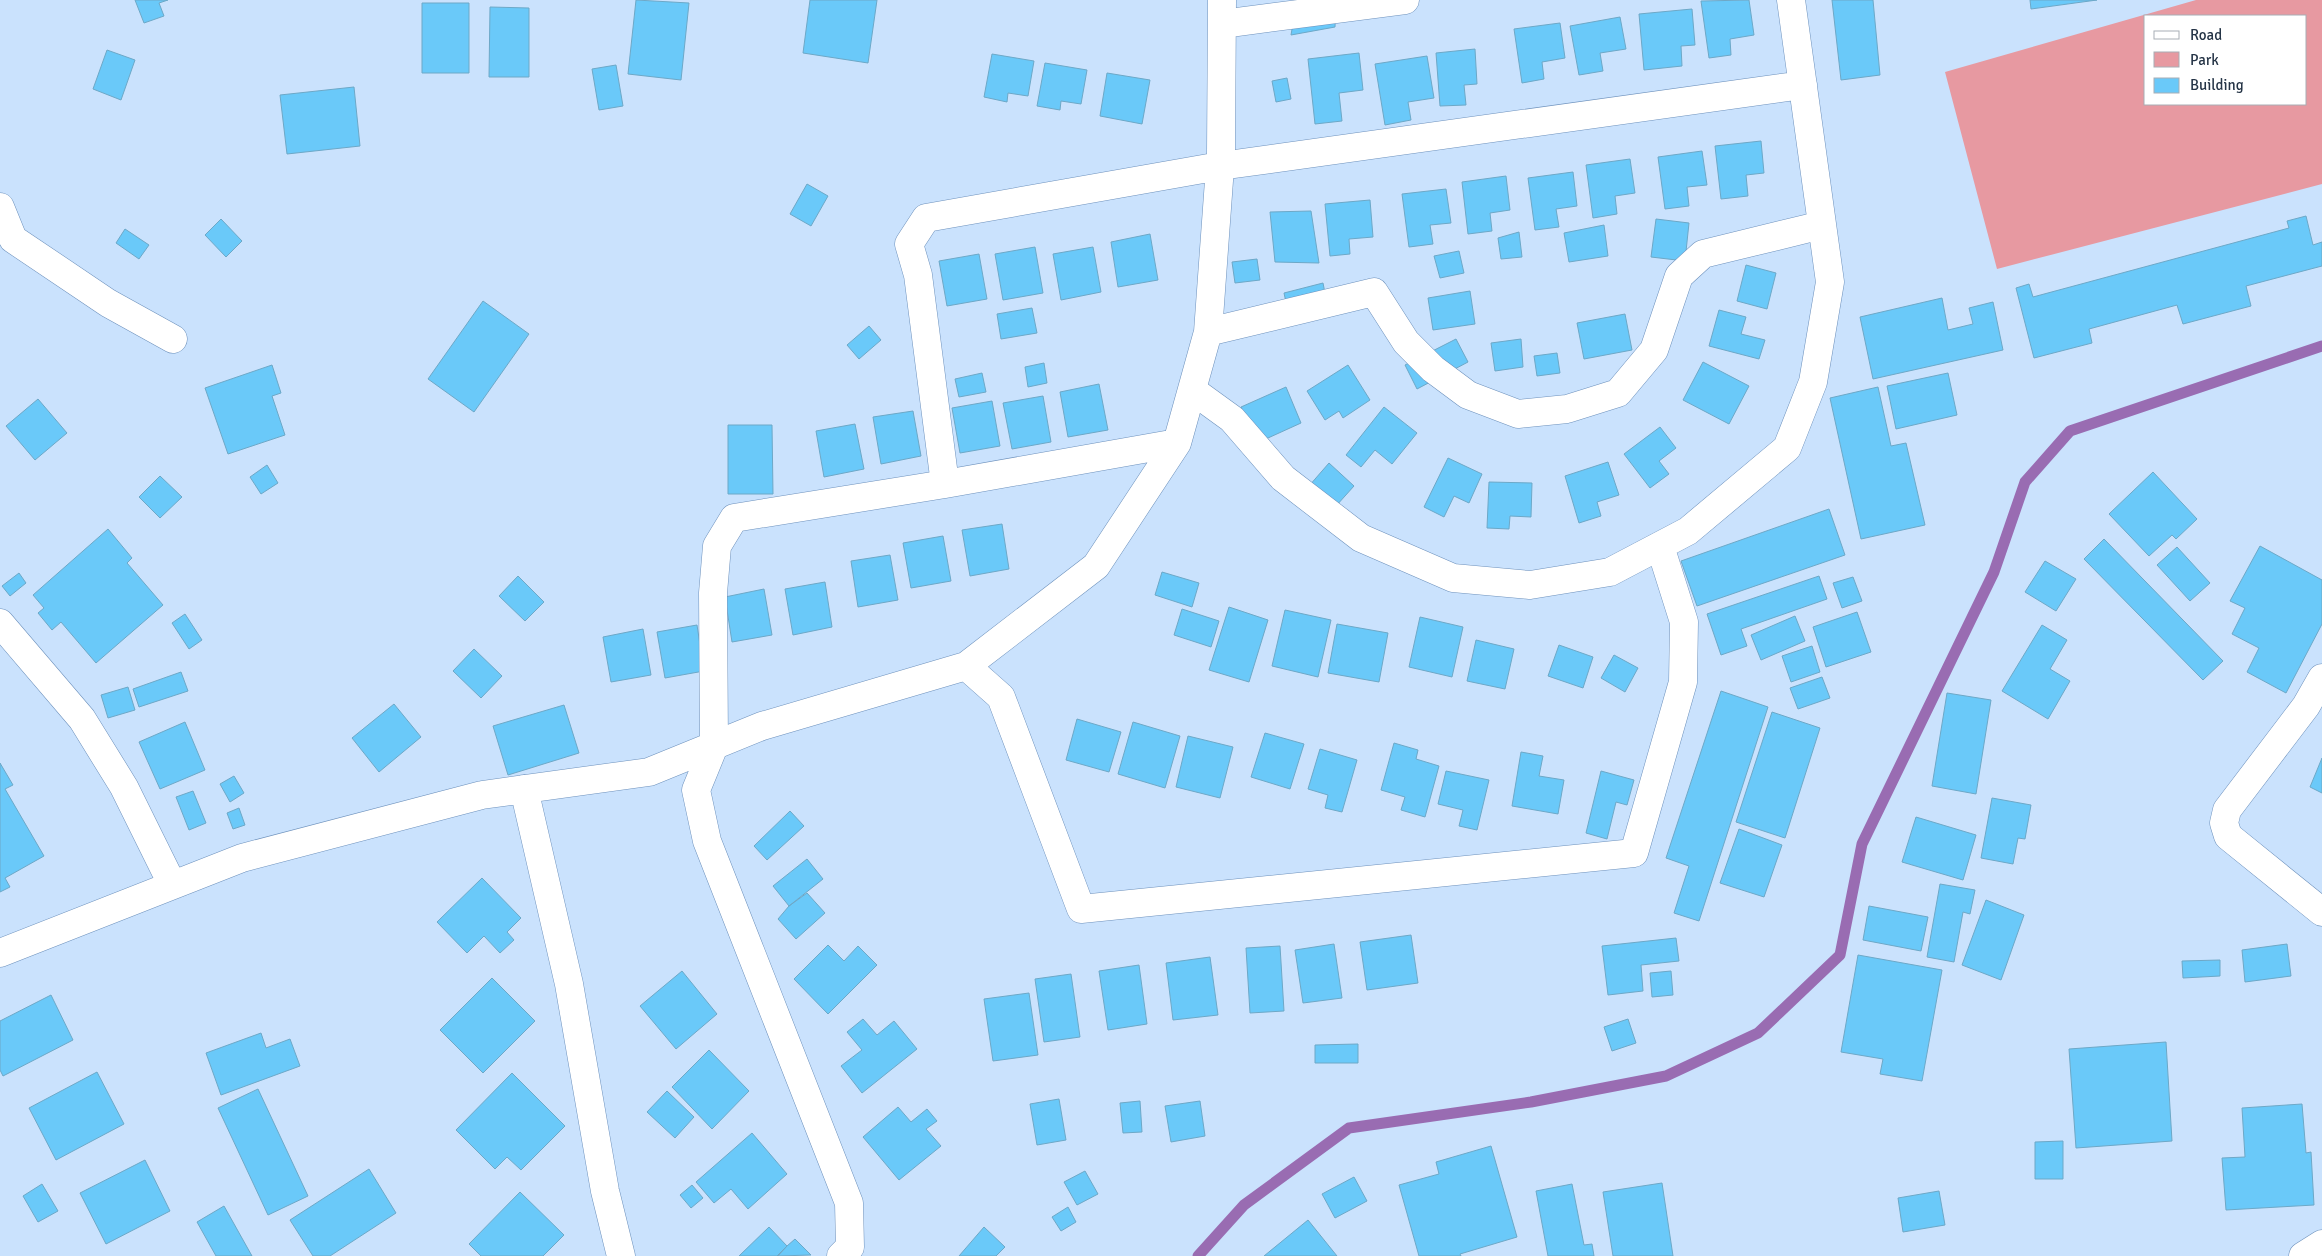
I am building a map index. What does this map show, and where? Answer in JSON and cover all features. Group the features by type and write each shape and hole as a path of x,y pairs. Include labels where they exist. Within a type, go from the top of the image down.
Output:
{"street":[{"path":"0,953 242,858 482,795 649,772 762,726 966,666 1096,566 1177,443 1208,332 1220,166 1222,12 1405,0"},
{"path":"1192,390 1232,419 1283,478 1361,538 1453,578 1530,585 1610,572 1688,531 1787,448 1814,382 1830,282 1791,0"},
{"path":"945,484 918,275 909,244 926,218 1220,166 1803,85"},
{"path":"0,207 13,239 108,303 173,340"},
{"path":"1208,332 1374,292 1406,342 1433,369 1468,396 1518,414 1567,409 1618,393 1654,350 1679,276 1703,254 1822,225"},
{"path":"840,1256 850,1247 849,1204 707,841 696,790 714,746 713,593 717,546 734,518 945,484 1177,443"},
{"path":"966,666 1001,697 1081,909 1634,852 1683,682 1684,622 1660,546"},
{"path":"0,623 82,719 124,787 172,884"},
{"path":"2322,678 2306,706 2228,810 2224,823 2228,836 2322,912"},
{"path":"524,789 569,984 605,1191 621,1256"},
{"path":"2303,1256 2322,1244"}],"green space":[{"path":"2196,0 2322,0 2322,184 1997,269 1945,72"}],"building":[{"path":"135,0 168,0 159,3 164,16 144,23"},
{"path":"636,0 689,3 681,80 628,74"},
{"path":"810,0 877,0 868,63 803,53"},
{"path":"1297,0 1336,0 1335,27 1291,35"},
{"path":"1749,0 1754,35 1730,39 1731,55 1709,58 1701,1"},
{"path":"1832,0 1873,0 1880,75 1841,80"},
{"path":"2030,0 2097,0 2031,9"},
{"path":"422,3 469,3 469,73 422,73"},
{"path":"490,7 529,8 529,77 489,77"},
{"path":"1692,9 1695,45 1681,46 1682,66 1644,70 1639,14"},
{"path":"1620,17 1626,49 1600,53 1603,71 1579,75 1570,26"},
{"path":"1560,23 1565,58 1542,62 1544,79 1522,83 1514,29"},
{"path":"1475,49 1477,84 1464,85 1466,105 1440,106 1436,53"},
{"path":"107,50 135,60 121,100 93,89"},
{"path":"1359,53 1363,90 1339,93 1342,121 1315,124 1308,59"},
{"path":"992,54 1034,61 1028,96 1008,93 1007,102 984,97"},
{"path":"1427,56 1434,98 1408,102 1411,120 1385,125 1375,64"},
{"path":"1045,63 1087,70 1081,104 1061,101 1060,110 1037,106"},
{"path":"616,65 623,106 599,110 592,69"},
{"path":"1107,73 1150,80 1142,124 1100,116"},
{"path":"1287,78 1291,99 1276,102 1272,81"},
{"path":"354,87 360,146 287,154 280,95"},
{"path":"1761,141 1764,173 1746,175 1748,196 1721,199 1715,146"},
{"path":"1702,151 1707,185 1687,187 1689,206 1665,209 1658,157"},
{"path":"1630,159 1635,193 1615,196 1617,214 1593,218 1586,165"},
{"path":"1573,172 1577,206 1556,209 1559,227 1535,230 1528,178"},
{"path":"1506,176 1510,210 1490,213 1492,231 1468,234 1462,182"},
{"path":"807,184 828,196 811,226 790,214"},
{"path":"1446,189 1451,223 1430,225 1433,244 1409,247 1402,194"},
{"path":"1370,200 1373,237 1349,239 1350,254 1330,256 1325,204"},
{"path":"1311,211 1319,263 1275,262 1270,212"},
{"path":"2306,216 2313,245 2322,242 2322,266 2246,286 2251,306 2183,324 2177,305 2089,329 2092,343 2034,358 2016,288 2029,284 2033,297 2289,228 2287,221"},
{"path":"221,219 242,241 226,257 205,235"},
{"path":"1656,219 1689,223 1685,261 1651,257"},
{"path":"1604,225 1608,256 1569,262 1564,233"},
{"path":"125,229 149,245 139,259 116,243"},
{"path":"1519,232 1522,257 1501,259 1498,238"},
{"path":"1150,234 1158,280 1118,287 1111,242"},
{"path":"1035,247 1043,293 1003,300 995,254"},
{"path":"1093,247 1101,292 1061,300 1053,254"},
{"path":"1459,251 1464,273 1440,278 1434,256"},
{"path":"979,254 987,299 947,306 939,261"},
{"path":"1257,259 1260,280 1235,283 1232,262"},
{"path":"1746,265 1776,273 1767,309 1737,301"},
{"path":"1323,283 1326,298 1287,307 1284,293"},
{"path":"1470,291 1475,324 1433,330 1428,298"},
{"path":"1942,298 1948,330 1973,324 1969,308 1993,302 2003,350 1873,379 1860,317"},
{"path":"483,301 529,334 474,412 428,379"},
{"path":"1032,308 1037,333 1001,339 997,314"},
{"path":"1719,310 1746,317 1741,334 1765,340 1759,359 1709,346"},
{"path":"1625,314 1632,350 1584,359 1577,323"},
{"path":"869,326 881,340 859,359 847,345"},
{"path":"1456,339 1468,362 1417,389 1405,365"},
{"path":"1521,339 1523,367 1495,371 1491,343"},
{"path":"1557,353 1560,373 1537,376 1534,356"},
{"path":"1703,362 1749,386 1729,424 1683,400"},
{"path":"1044,363 1047,383 1028,387 1025,367"},
{"path":"272,365 281,393 272,396 285,435 228,454 205,388"},
{"path":"1348,365 1370,400 1343,418 1339,411 1325,420 1307,391"},
{"path":"982,373 986,392 959,397 955,379"},
{"path":"1948,373 1957,415 1896,429 1887,386"},
{"path":"1099,384 1108,430 1068,437 1060,392"},
{"path":"1286,387 1301,423 1257,443 1241,407"},
{"path":"1878,387 1891,446 1906,443 1925,525 1861,539 1830,398"},
{"path":"1043,396 1051,442 1012,449 1003,403"},
{"path":"38,399 67,433 35,460 6,426"},
{"path":"992,401 1000,446 960,453 952,408"},
{"path":"1384,407 1417,433 1392,464 1375,450 1361,467 1346,455"},
{"path":"913,411 921,456 881,464 873,417"},
{"path":"855,424 864,469 824,477 816,431"},
{"path":"728,425 772,425 773,494 728,494"},
{"path":"1660,427 1676,448 1659,461 1669,474 1650,488 1624,454"},
{"path":"1448,458 1482,474 1469,503 1454,496 1444,517 1424,507"},
{"path":"1608,462 1619,495 1597,502 1601,516 1579,523 1565,476"},
{"path":"1329,463 1354,486 1327,516 1302,494"},
{"path":"267,465 278,483 261,494 250,477"},
{"path":"2153,472 2197,519 2176,539 2172,535 2149,556 2109,514"},
{"path":"160,476 182,497 160,518 139,497"},
{"path":"1489,482 1532,483 1531,517 1510,516 1509,529 1487,528"},
{"path":"1829,509 1845,555 1697,606 1681,561"},
{"path":"1002,524 1009,569 970,576 962,530"},
{"path":"108,529 132,558 127,563 163,605 96,663 61,622 52,630 38,613 44,608 33,595"},
{"path":"943,536 951,581 911,588 903,543"},
{"path":"2104,539 2223,661 2203,680 2084,559"},
{"path":"2260,546 2322,580 2322,624 2286,693 2247,672 2259,648 2232,634 2245,608 2230,601"},
{"path":"2177,547 2210,583 2190,601 2157,565"},
{"path":"890,555 898,600 858,607 851,561"},
{"path":"2045,561 2076,579 2056,611 2025,592"},
{"path":"1162,572 1199,583 1192,607 1155,595"},
{"path":"19,573 26,583 10,596 2,586"},
{"path":"518,576 544,602 525,621 499,596"},
{"path":"1819,576 1827,599 1741,629 1747,646 1721,655 1707,614"},
{"path":"1853,577 1862,601 1842,608 1833,583"},
{"path":"825,582 832,627 793,635 785,589"},
{"path":"764,589 772,635 732,642 725,597"},
{"path":"1229,607 1268,620 1249,682 1209,670"},
{"path":"1182,609 1219,621 1211,647 1174,635"},
{"path":"1285,610 1331,620 1318,677 1272,666"},
{"path":"1857,612 1871,652 1826,667 1813,627"},
{"path":"185,614 202,640 189,649 172,623"},
{"path":"1795,616 1805,641 1761,660 1751,635"},
{"path":"1420,617 1463,627 1452,677 1409,667"},
{"path":"1337,624 1388,633 1379,682 1328,673"},
{"path":"697,625 704,671 665,678 657,632"},
{"path":"2042,625 2067,640 2050,669 2070,681 2048,719 2002,691"},
{"path":"643,629 651,675 611,682 603,637"},
{"path":"1476,640 1514,649 1505,689 1467,681"},
{"path":"1559,645 1593,657 1583,688 1548,676"},
{"path":"1812,646 1820,672 1791,682 1782,656"},
{"path":"474,649 502,676 481,698 453,671"},
{"path":"1614,655 1638,668 1625,692 1601,678"},
{"path":"181,672 188,691 139,707 133,689"},
{"path":"1822,677 1830,698 1798,709 1790,688"},
{"path":"128,687 135,710 108,718 101,695"},
{"path":"1721,691 1768,707 1699,921 1674,913 1689,866 1666,858"},
{"path":"1947,693 1991,700 1976,794 1932,786"},
{"path":"394,704 421,737 379,772 352,738"},
{"path":"564,705 579,753 508,775 493,726"},
{"path":"1772,712 1820,728 1785,838 1736,822"},
{"path":"1077,719 1121,732 1109,772 1066,760"},
{"path":"185,722 205,770 160,789 139,742"},
{"path":"1133,722 1180,736 1165,788 1118,774"},
{"path":"1265,733 1304,744 1290,789 1251,777"},
{"path":"1188,736 1233,747 1220,798 1176,787"},
{"path":"1394,743 1418,750 1416,759 1439,766 1425,817 1401,810 1405,797 1381,790"},
{"path":"1320,749 1357,760 1342,812 1325,808 1328,795 1308,789"},
{"path":"1521,752 1543,756 1539,776 1564,780 1558,814 1512,806"},
{"path":"2322,758 2322,793 2310,787"},
{"path":"0,763 13,785 5,789 44,856 5,878 10,887 0,892"},
{"path":"1446,771 1489,780 1477,830 1459,826 1463,810 1438,804"},
{"path":"1601,771 1634,780 1627,805 1616,802 1607,839 1586,833"},
{"path":"234,776 244,793 230,802 220,784"},
{"path":"193,791 206,823 189,830 176,797"},
{"path":"1992,798 2031,805 2025,839 2018,838 2013,864 1981,858"},
{"path":"239,808 245,825 233,829 227,813"},
{"path":"790,811 804,826 767,860 754,846"},
{"path":"1916,817 1976,835 1963,880 1902,862"},
{"path":"1739,829 1782,845 1764,897 1720,883"},
{"path":"807,859 823,879 789,906 773,886"},
{"path":"482,878 521,918 507,932 514,940 500,953 484,936 467,953 437,922"},
{"path":"1940,884 1975,890 1970,914 1963,912 1954,962 1927,957"},
{"path":"807,893 825,913 796,939 778,919 789,906"},
{"path":"1986,900 2024,915 2001,980 1962,965"},
{"path":"1869,906 1928,917 1921,951 1863,940"},
{"path":"1411,935 1418,983 1367,990 1360,942"},
{"path":"1676,938 1679,961 1641,965 1643,991 1608,995 1602,946"},
{"path":"1334,944 1342,998 1303,1003 1295,950"},
{"path":"2287,944 2291,976 2245,982 2242,950"},
{"path":"828,945 844,961 858,946 877,965 828,1014 794,979"},
{"path":"1280,946 1284,1011 1250,1013 1246,948"},
{"path":"1858,955 1942,970 1922,1081 1880,1074 1883,1059 1841,1052"},
{"path":"1210,957 1218,1015 1173,1020 1166,963"},
{"path":"2220,960 2220,976 2183,978 2182,961"},
{"path":"1139,965 1147,1024 1108,1030 1099,971"},
{"path":"682,971 717,1014 676,1049 640,1006"},
{"path":"1671,971 1673,995 1652,997 1650,973"},
{"path":"1071,974 1080,1037 1044,1042 1035,979"},
{"path":"492,978 535,1021 483,1073 440,1030"},
{"path":"1029,993 1038,1055 993,1061 984,999"},
{"path":"51,995 73,1040 3,1076 0,1070 0,1021"},
{"path":"863,1019 877,1035 894,1021 917,1049 862,1093 841,1066 862,1050 847,1032"},
{"path":"1628,1019 1636,1043 1612,1051 1604,1027"},
{"path":"261,1033 266,1048 290,1039 300,1066 221,1095 206,1053"},
{"path":"2166,1042 2172,1141 2076,1148 2069,1049"},
{"path":"1358,1044 1358,1063 1315,1063 1315,1045"},
{"path":"709,1050 749,1091 712,1129 672,1087"},
{"path":"97,1072 124,1124 56,1160 29,1108"},
{"path":"512,1073 565,1126 521,1170 507,1157 495,1169 456,1130"},
{"path":"258,1089 308,1196 268,1215 218,1108"},
{"path":"667,1091 694,1117 675,1138 647,1112"},
{"path":"1059,1099 1066,1140 1037,1145 1030,1104"},
{"path":"1140,1101 1142,1132 1123,1133 1120,1103"},
{"path":"1200,1101 1205,1136 1171,1142 1165,1106"},
{"path":"2302,1104 2306,1153 2311,1152 2314,1205 2226,1210 2222,1158 2245,1157 2242,1108"},
{"path":"898,1107 911,1122 927,1109 937,1121 926,1129 941,1146 899,1180 863,1137"},
{"path":"752,1133 787,1174 748,1209 731,1189 714,1203 696,1182"},
{"path":"2063,1141 2063,1179 2035,1179 2035,1142"},
{"path":"1491,1146 1517,1237 1460,1254 1461,1256 1419,1256 1399,1185 1439,1174 1436,1162"},
{"path":"145,1160 170,1211 106,1244 80,1193"},
{"path":"369,1169 396,1213 330,1256 313,1256 290,1220"},
{"path":"1085,1171 1098,1194 1077,1205 1064,1182"},
{"path":"1354,1177 1367,1201 1335,1218 1322,1194"},
{"path":"1662,1183 1673,1256 1613,1256 1603,1192"},
{"path":"42,1184 58,1211 38,1222 23,1196"},
{"path":"1572,1184 1584,1245 1592,1244 1594,1256 1548,1256 1536,1191"},
{"path":"692,1185 703,1198 691,1208 680,1195"},
{"path":"1939,1191 1945,1225 1903,1232 1898,1198"},
{"path":"520,1192 564,1235 543,1256 481,1256 469,1244"},
{"path":"224,1206 252,1256 216,1256 197,1222"},
{"path":"1068,1207 1076,1222 1061,1231 1052,1217"},
{"path":"1308,1220 1337,1256 1264,1256"},
{"path":"769,1227 787,1246 777,1256 739,1256"},
{"path":"984,1227 1005,1247 996,1256 959,1256"},
{"path":"795,1239 811,1255 778,1256 787,1246"}],"waterway":[{"path":"1198,1256 1244,1205 1349,1128 1531,1102 1666,1076 1758,1033 1840,955 1862,844 1994,572 2025,482 2070,431 2322,346"}]}
